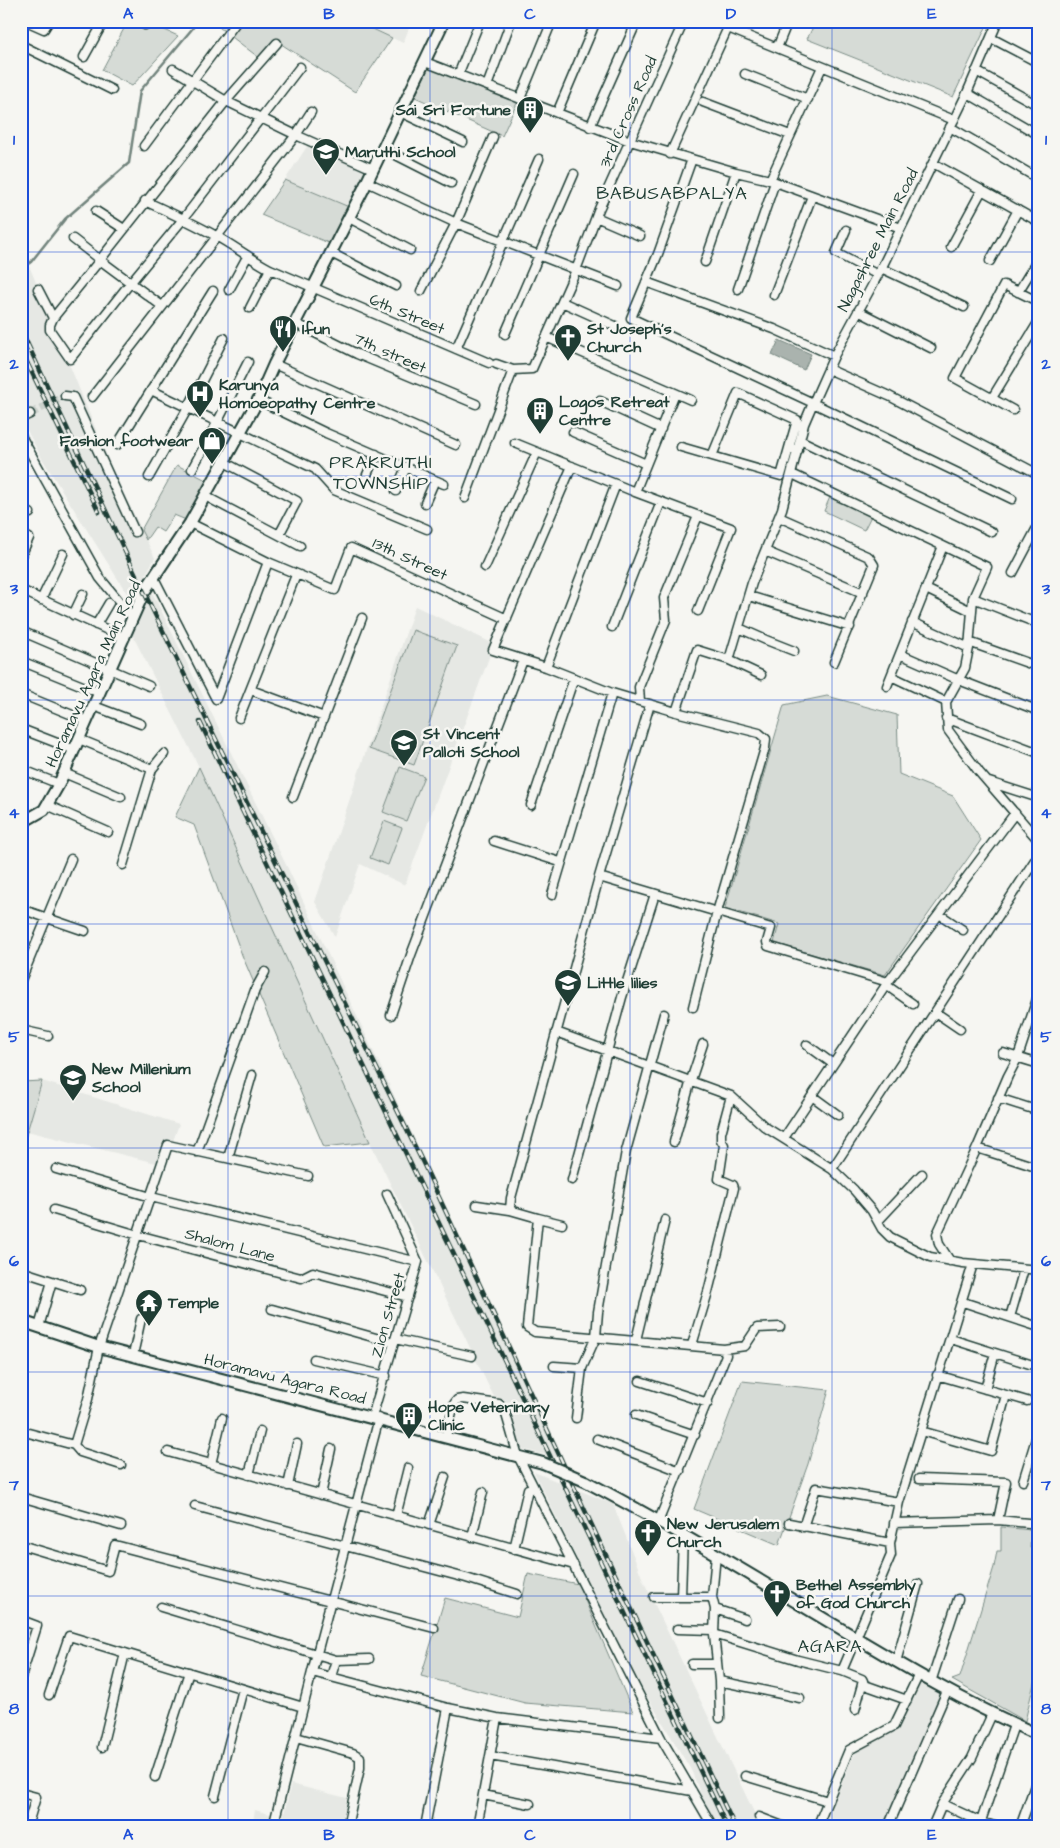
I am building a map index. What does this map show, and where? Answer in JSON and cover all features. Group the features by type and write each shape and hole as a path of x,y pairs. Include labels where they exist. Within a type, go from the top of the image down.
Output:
{"street":[{"path":"26,21 44,29 49,21"},
{"path":"84,57 104,21"},
{"path":"144,146 237,21"},
{"name":"Horamavu Agara Main Road","path":"23,820 44,810 59,784 144,592 190,523 258,400 274,364 367,182 444,21"},
{"path":"458,75 480,21"},
{"path":"488,86 511,21"},
{"path":"520,99 552,21"},
{"path":"557,113 596,21"},
{"path":"590,127 637,21"},
{"name":"3rd Cross Road","path":"513,370 532,369 576,270 596,217 684,21"},
{"path":"778,48 788,21"},
{"name":"Nagashree Main Road","path":"729,660 749,596 779,517 804,424 828,368 901,228 967,93 998,21"},
{"path":"670,154 730,25 778,48 952,123 1039,179"},
{"path":"991,38 1039,63"},
{"path":"276,43 226,101 53,318 50,330 70,359 184,218 300,67"},
{"path":"21,45 112,90"},
{"path":"425,62 630,141 670,154 773,181 901,228"},
{"path":"738,289 790,135 822,67"},
{"path":"173,69 226,101 373,169"},
{"path":"976,71 1039,106"},
{"path":"745,74 808,99"},
{"path":"84,88 88,79"},
{"path":"967,93 1039,135"},
{"path":"703,102 790,135"},
{"path":"92,397 218,237 296,135 311,112"},
{"path":"400,112 463,142"},
{"path":"421,291 456,223 493,137"},
{"path":"382,148 451,183"},
{"path":"456,350 539,158"},
{"path":"692,159 631,318 1012,499"},
{"path":"933,163 1039,222"},
{"path":"704,262 736,172"},
{"path":"505,334 574,174"},
{"path":"367,182 456,223 618,286"},
{"path":"951,247 982,190"},
{"path":"774,295 812,196"},
{"name":"6th Street","path":"146,201 184,218 270,269 456,350 513,370"},
{"path":"990,261 1018,210"},
{"path":"96,211 124,229"},
{"path":"596,217 640,236"},
{"path":"349,218 410,250"},
{"path":"846,230 836,253 964,307"},
{"path":"73,239 162,306"},
{"path":"331,254 396,286"},
{"path":"229,290 247,257"},
{"path":"1018,292 1039,258"},
{"path":"250,308 270,269"},
{"path":"646,282 774,329 834,356"},
{"path":"1013,410 955,378 1004,285 1039,302"},
{"path":"38,289 53,318"},
{"path":"117,445 213,291"},
{"path":"562,302 615,326"},
{"path":"858,310 931,348"},
{"path":"992,398 1039,321"},
{"name":"7th street","path":"295,323 357,354 476,404"},
{"path":"546,337 690,400"},
{"path":"149,477 188,408 224,338"},
{"path":"192,469 248,362"},
{"path":"274,364 456,445"},
{"path":"828,368 889,396 1038,474"},
{"path":"465,498 513,370"},
{"path":"151,390 314,469 334,490 427,530"},
{"path":"635,492 675,393"},
{"path":"681,447 712,456 781,476 797,420 738,393 712,456"},
{"path":"65,396 73,397 135,532"},
{"path":"258,400 326,433 444,484"},
{"path":"600,401 661,429"},
{"path":"21,418 30,414"},
{"path":"573,432 646,464"},
{"path":"21,436 100,578 133,618"},
{"path":"800,440 992,532"},
{"path":"515,443 635,492 731,528 698,611"},
{"path":"789,448 798,450"},
{"path":"485,567 537,452"},
{"path":"366,477 376,454"},
{"path":"224,462 297,501 279,535"},
{"path":"572,466 493,650 612,693 676,712 759,733 766,739 717,912 693,1007"},
{"path":"396,490 406,467"},
{"path":"792,474 987,567 973,598 969,645 964,668 946,702 948,730 979,772 1039,841"},
{"path":"424,503 434,480"},
{"path":"546,668 616,484"},
{"path":"205,496 300,546"},
{"path":"612,627 661,502"},
{"path":"21,509 30,513"},
{"path":"640,701 639,687 666,620 664,598 698,516"},
{"path":"779,517 869,557 874,565 834,662"},
{"name":"13th Street","path":"190,523 296,575 335,590 351,548 507,619"},
{"path":"1013,573 1039,524"},
{"path":"21,534 31,534 21,556"},
{"path":"887,686 943,546"},
{"path":"765,551 863,593"},
{"path":"42,600 63,554"},
{"path":"154,578 216,699 268,562"},
{"path":"239,718 296,575"},
{"path":"926,589 972,611"},
{"path":"21,590 125,638"},
{"path":"73,615 83,594"},
{"path":"749,596 850,627"},
{"path":"973,598 1039,624"},
{"path":"96,625 109,603"},
{"path":"293,797 362,618"},
{"path":"912,622 969,645 1039,667"},
{"path":"739,628 794,651"},
{"path":"21,631 149,686"},
{"path":"676,712 697,650 729,660 761,675"},
{"path":"900,654 959,680 1039,710"},
{"path":"391,1015 411,955 524,660"},
{"path":"21,661 100,693"},
{"path":"891,676 946,702"},
{"path":"531,805 574,678"},
{"path":"251,690 324,717"},
{"path":"552,895 560,862 612,693"},
{"path":"21,694 87,721"},
{"path":"510,1210 510,1198 599,877 650,704"},
{"path":"94,706 142,724"},
{"path":"946,718 1039,753"},
{"path":"21,729 75,750"},
{"path":"79,739 152,769"},
{"path":"123,865 152,769 164,754"},
{"path":"21,769 59,784"},
{"path":"64,773 121,797"},
{"path":"989,782 1039,798"},
{"path":"47,805 108,832"},
{"path":"784,1138 887,983 1015,813"},
{"path":"494,841 560,862"},
{"path":"832,1169 1039,854"},
{"path":"21,980 71,859"},
{"path":"599,877 771,928 767,942 768,946 887,983 913,1004"},
{"path":"572,1180 622,997 655,894"},
{"path":"21,909 85,931"},
{"path":"939,914 963,930"},
{"path":"197,1152 255,990 264,972"},
{"path":"950,1261 939,1244 937,1234 1018,1057 1039,992"},
{"path":"935,1012 960,1029"},
{"path":"576,1418 582,1368 596,1337 598,1312 626,1151 664,1014"},
{"path":"21,1030 48,1036"},
{"path":"556,1032 731,1096 765,1128 832,1169 854,1190 882,1229 890,1236 930,1257 973,1264 1039,1270"},
{"path":"674,1142 703,1044"},
{"path":"807,1046 834,1064"},
{"path":"1003,1053 1039,1064"},
{"path":"228,1158 252,1075"},
{"path":"692,1345 708,1292 734,1188 733,1185 719,1179 724,1145 721,1140 721,1134 731,1096"},
{"path":"812,1096 838,1115"},
{"path":"998,1098 1039,1111"},
{"path":"74,1445 88,1399 99,1347 168,1145 308,1176"},
{"path":"977,1148 1039,1168"},
{"path":"56,1168 151,1197 418,1262"},
{"path":"878,1221 922,1174"},
{"name":"Zion Street","path":"273,1827 346,1546 386,1376 418,1262 387,1194"},
{"path":"477,1205 510,1210 562,1224"},
{"name":"Shalom Lane","path":"54,1210 138,1235 301,1278 313,1272 408,1297"},
{"path":"538,1218 527,1327 535,1332 724,1348 745,1346 757,1328 780,1327"},
{"path":"636,1340 665,1220"},
{"path":"842,1671 890,1555 890,1544 898,1502 951,1339 973,1264"},
{"path":"1010,1317 1024,1269"},
{"path":"21,1271 80,1290"},
{"path":"39,1326 52,1281"},
{"path":"962,1302 1039,1327"},
{"path":"272,1309 395,1341 472,1356"},
{"path":"133,1355 141,1320"},
{"name":"Horamavu Agara Road","path":"21,1321 99,1347 446,1436 543,1463 585,1481 659,1520"},
{"path":"951,1339 1039,1367"},
{"path":"724,1348 726,1355 708,1403 659,1520 896,1662 992,1714 1039,1735"},
{"path":"985,1389 995,1353"},
{"path":"314,1359 386,1376"},
{"path":"554,1366 582,1368"},
{"path":"938,1375 1027,1401"},
{"path":"640,1381 708,1403"},
{"path":"921,1432 991,1451 1006,1395"},
{"path":"446,1436 454,1404 457,1400 492,1402 499,1404 505,1411 518,1456 661,1738 713,1827"},
{"path":"636,1416 694,1435"},
{"path":"211,1464 222,1418"},
{"path":"1023,1481 1039,1429"},
{"path":"21,1431 74,1445 80,1452 121,1465"},
{"path":"249,1475 260,1431"},
{"path":"597,1438 680,1470"},
{"path":"288,1486 297,1444"},
{"path":"321,1495 331,1449"},
{"path":"168,1452 574,1565"},
{"path":"396,1516 408,1468"},
{"path":"429,1525 445,1476"},
{"path":"919,1479 1006,1482 998,1520"},
{"path":"803,1526 816,1488 898,1502"},
{"path":"514,1549 528,1489"},
{"path":"472,1537 482,1492"},
{"path":"21,1497 122,1526"},
{"path":"194,1506 517,1594"},
{"path":"894,1523 998,1520 1039,1524"},
{"path":"789,1524 890,1544"},
{"path":"681,1597 683,1534"},
{"path":"21,1545 108,1571 115,1545 434,1628"},
{"path":"716,1555 712,1597 715,1609 714,1632 719,1682 720,1718"},
{"path":"896,1662 918,1584"},
{"path":"654,1597 712,1597"},
{"path":"932,1682 958,1599"},
{"path":"161,1607 336,1660 369,1659"},
{"path":"715,1609 745,1619"},
{"path":"21,1620 37,1626 21,1676"},
{"path":"677,1629 714,1632 798,1660 842,1671 862,1679 855,1710"},
{"path":"49,1695 69,1636 303,1707"},
{"path":"102,1747 125,1653"},
{"path":"331,1677 336,1660"},
{"path":"692,1664 716,1664"},
{"path":"155,1777 189,1672"},
{"path":"312,1672 448,1708 498,1718 661,1738"},
{"path":"817,1827 849,1750 894,1726 919,1674"},
{"path":"719,1682 800,1698"},
{"path":"862,1684 907,1700"},
{"path":"215,1796 243,1689"},
{"path":"888,1827 948,1691"},
{"path":"425,1827 448,1708"},
{"path":"932,1827 942,1804 972,1758 992,1714"},
{"path":"477,1827 498,1718"},
{"path":"980,1824 1014,1725"},
{"path":"296,1737 353,1753 360,1757 360,1768 347,1827"},
{"path":"490,1756 692,1791"},
{"path":"1020,1827 1039,1774"},
{"path":"745,1776 828,1801"},
{"path":"21,1793 36,1797 27,1827"},
{"path":"483,1795 530,1804"},
{"path":"942,1804 980,1824 998,1827"},
{"path":"759,1817 785,1827"}],"shaded area":[{"path":"128,21 145,21 178,36 132,86 102,70"},
{"path":"211,21 361,21 360,23 392,38 355,92 275,40 258,57"},
{"path":"361,21 412,21 403,43 360,23"},
{"path":"816,21 989,21 953,97 807,39"},
{"path":"430,64 517,103 502,136 415,97"},
{"name":"Maruthi School","path":"308,145 366,172 349,207 285,180"},
{"path":"285,180 349,207 331,244 261,215"},
{"path":"21,246 112,469 155,558 131,600 41,457 21,419"},
{"path":"779,340 811,354 804,370 772,355"},
{"path":"177,465 208,481 186,520 174,515 163,532 155,527 146,540 141,530"},
{"path":"830,497 871,516 864,530 824,511"},
{"path":"151,590 291,875 564,1459 520,1449 508,1410 493,1395 370,1142 199,767 131,632"},
{"name":"St Vincent Palloti School","path":"415,606 494,644 405,885 360,864 335,937 315,902"},
{"path":"413,630 457,646 414,765 369,749"},
{"path":"827,696 897,715 899,774 953,796 981,840 885,975 774,943 779,924 725,908 784,705"},
{"path":"199,767 370,1142 324,1147 242,955 194,825 175,817"},
{"path":"400,767 424,776 406,821 383,812"},
{"path":"384,821 402,828 388,865 370,858"},
{"name":"New Millenium School","path":"42,1081 179,1124 172,1144 163,1141 156,1163 27,1131"},
{"path":"42,1081 21,1152 21,1082"},
{"path":"742,1381 829,1390 808,1464 779,1545 694,1509"},
{"path":"534,1472 613,1504 643,1580 761,1827 714,1827 691,1770 636,1678"},
{"path":"1001,1527 1031,1530 1030,1548 1039,1550 1039,1662 1025,1721 952,1680 960,1677 994,1567 997,1551 1001,1551"},
{"path":"528,1574 578,1584 633,1712 525,1703 421,1676 445,1598 518,1617"},
{"path":"918,1681 942,1694 884,1827 823,1827 853,1757 859,1749 899,1726"},
{"path":"291,1784 347,1798 341,1827 252,1827 255,1810 283,1818"}],"waterway":[{"path":"21,269 31,262 65,219 129,163 140,91 197,21"}],"tunnel":[{"path":"30,414 65,396"}],"railway":[{"path":"21,330 144,592 424,1165 735,1827"},
{"path":"21,350 99,512"},
{"path":"200,722 727,1827"}],"place":[{"name":"Sai Sri Fortune","path":"530,134"},
{"name":"Maruthi School","path":"326,176"},
{"name":"Ifun","path":"283,353"},
{"name":"St Joseph's Church","path":"568,362"},
{"name":"Karunya Homoeopathy Centre","path":"200,418"},
{"name":"Logos Retreat Centre","path":"540,435"},
{"name":"Fashion footwear","path":"212,465"},
{"name":"St Vincent Palloti School","path":"404,767"},
{"name":"Little lilies","path":"568,1007"},
{"name":"New Millenium School","path":"73,1102"},
{"name":"Temple","path":"149,1327"},
{"name":"Hope Veterinary Clinic","path":"409,1440"},
{"name":"New Jerusalem Church","path":"648,1557"},
{"name":"Bethel Assembly of God Church","path":"777,1618"}],"district":[{"name":"BABUSABPALYA","path":"672,193"},
{"name":"PRAKRUTHI TOWNSHIP","path":"381,472"},
{"name":"AGARA","path":"830,1646"}]}
